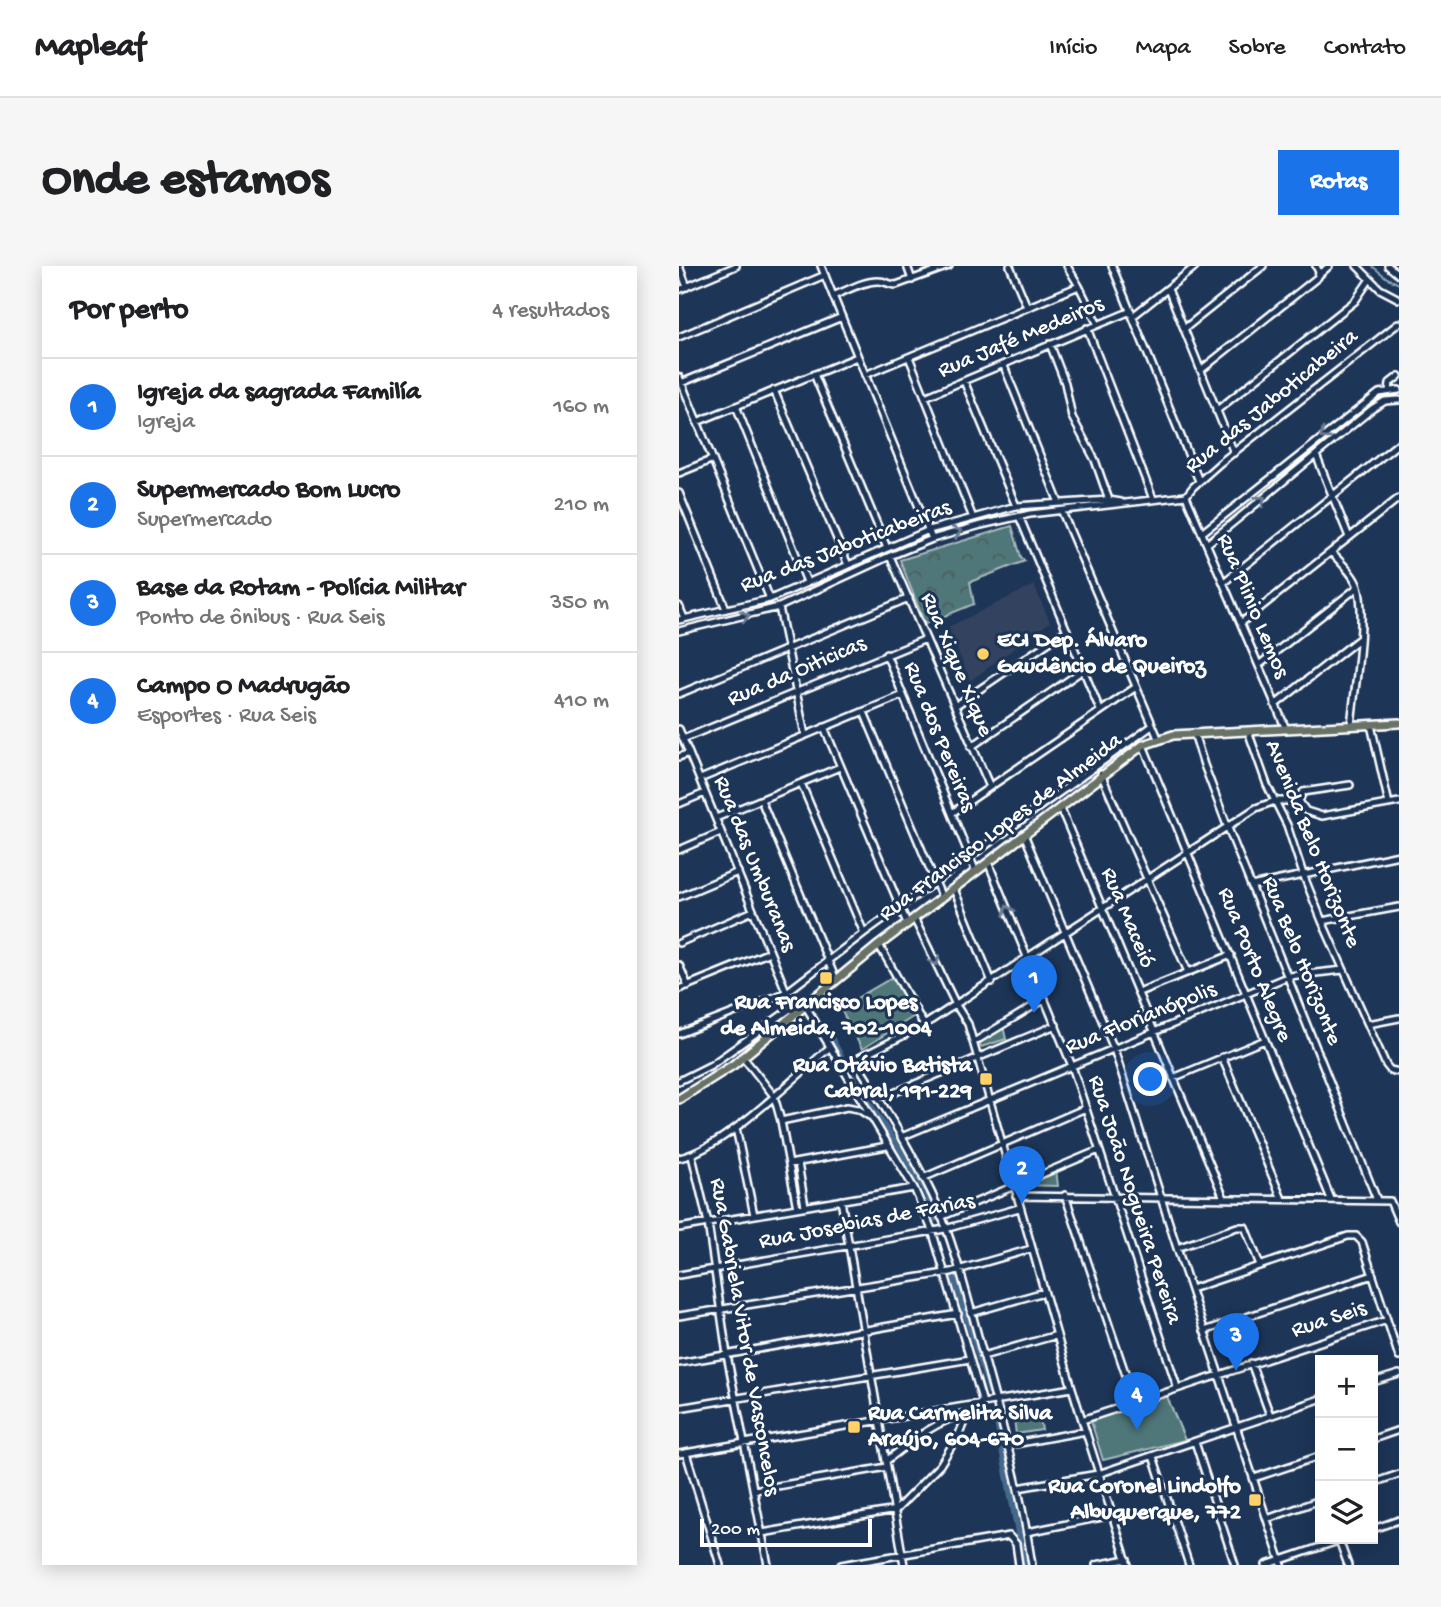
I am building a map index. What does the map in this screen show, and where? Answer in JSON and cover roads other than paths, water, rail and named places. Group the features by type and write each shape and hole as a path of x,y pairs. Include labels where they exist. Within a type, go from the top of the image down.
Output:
{"main road":[{"name":"Rua Francisco Lopes de Almeida","path":"679,1099 733,1065 794,1010 805,1005 1101,774 1143,745 1158,738 1194,733 1399,723"}],"street":[{"path":"679,266 687,287"},
{"path":"679,290 736,266"},
{"path":"821,266 932,539"},
{"path":"907,266 912,280"},
{"path":"833,296 872,282 881,281 891,285 912,280 949,266"},
{"path":"1010,266 1027,307"},
{"path":"1067,266 1097,323"},
{"path":"1112,266 1199,481"},
{"name":"Rua Jafé Medeiros","path":"925,397 1003,366 1097,323 1132,313 1196,266"},
{"path":"1184,329 1263,266"},
{"path":"1201,370 1329,266"},
{"path":"1357,266 1380,289 1399,299"},
{"path":"1388,266 1399,275"},
{"path":"1317,267 1319,275"},
{"path":"679,337 825,275"},
{"path":"1216,411 1355,301 1370,279"},
{"path":"865,375 1079,286"},
{"path":"1168,289 1234,453"},
{"path":"770,599 680,380 842,317"},
{"name":"Rua das Jaboticabeira","path":"1109,503 1186,496 1199,481 1399,323"},
{"path":"1087,328 1153,499"},
{"path":"1051,344 1067,390 1072,417 1095,460 1109,503"},
{"path":"697,422 857,357"},
{"path":"909,357 973,518"},
{"path":"1003,366 1059,503"},
{"path":"814,374 887,548"},
{"path":"1391,400 1390,383 1399,376"},
{"path":"964,381 1017,506"},
{"path":"774,390 848,565"},
{"path":"1203,532 1378,393 1399,390"},
{"path":"1208,543 1372,409 1391,400 1399,400"},
{"path":"736,406 807,582"},
{"path":"1224,582 1399,443"},
{"path":"1316,455 1349,537"},
{"path":"679,473 711,460"},
{"path":"679,493 726,609"},
{"name":"Rua Plinio Lemos","path":"1186,496 1286,729"},
{"path":"1241,623 1399,498"},
{"name":"Rua das Jaboticabeiras","path":"682,619 770,599 929,530 1017,506 1109,503"},
{"name":"Rua das Jaboticabeiras","path":"679,631 779,607 932,539 1019,516 1062,512 1109,503"},
{"path":"1062,512 1158,738"},
{"path":"1019,516 1100,710"},
{"path":"1331,552 1358,587 1359,639 1351,726"},
{"name":"Rua Xique Xique","path":"890,556 990,787"},
{"path":"1259,665 1358,587"},
{"path":"679,694 909,598"},
{"path":"679,606 682,619"},
{"path":"779,607 805,735"},
{"path":"955,706 1067,630"},
{"name":"Rua da Oiticicas","path":"683,739 926,639"},
{"path":"1275,705 1359,639"},
{"name":"Rua dos Pereiras","path":"886,654 977,872"},
{"path":"971,747 1083,670"},
{"path":"952,813 1136,687"},
{"path":"700,779 903,695"},
{"path":"864,712 942,898"},
{"path":"1371,724 1389,804"},
{"path":"679,1034 787,992 970,856 1152,726"},
{"path":"824,727 899,908 911,921 956,1005 965,1016 974,1042 1031,1249 1127,1562 1096,1565"},
{"name":"Rua das Umburanas","path":"679,729 794,1010"},
{"name":"Avenida Belo Horizonte","path":"1248,730 1267,785 1287,825 1303,874 1343,970"},
{"name":"Rua Belo Horizonte","path":"1194,733 1228,828 1377,1200"},
{"name":"Rua Porto Alegre","path":"1143,745 1331,1199"},
{"path":"679,757 689,752"},
{"path":"716,818 840,767"},
{"path":"1101,774 1188,972"},
{"path":"801,783 865,933"},
{"path":"1299,801 1303,792 1350,785"},
{"path":"679,804 705,793"},
{"path":"761,800 836,980"},
{"path":"1032,1565 1009,1445 941,1217 901,1137 855,1059 924,1025 956,1005 1256,808 1275,801 1299,801"},
{"path":"1299,801 1306,811 1322,816 1399,802"},
{"name":"Rua Maceió","path":"1060,807 1224,1198"},
{"path":"679,850 721,832"},
{"path":"1024,834 1114,1049 1281,1563"},
{"path":"1251,886 1399,855"},
{"name":"Rua João Nogueira Pereira","path":"988,862 1072,1066 1177,1387"},
{"path":"679,897 738,872"},
{"path":"954,889 992,982"},
{"path":"1322,921 1399,907"},
{"path":"679,943 753,911"},
{"path":"879,945 924,1025"},
{"path":"679,989 771,952"},
{"path":"1139,992 1231,955"},
{"path":"679,965 688,986"},
{"path":"1343,970 1390,1070 1399,1072"},
{"name":"Rua Florianópolis","path":"901,1137 1289,976 1343,970"},
{"path":"974,1042 1045,999"},
{"path":"805,1005 887,1146 915,1188 932,1230 983,1403"},
{"path":"679,1081 711,1065 794,1010"},
{"path":"1368,1024 1399,1018"},
{"path":"879,1099 1056,1025"},
{"path":"1173,1078 1265,1040"},
{"path":"679,1158 692,1156 736,1128 829,1048"},
{"path":"729,1052 733,1065"},
{"path":"743,1057 774,1096 797,1208"},
{"path":"1222,1057 1282,1199"},
{"path":"781,1121 852,1107 871,1118"},
{"path":"923,1178 1086,1108"},
{"path":"736,1128 754,1215"},
{"path":"789,1164 887,1146"},
{"path":"941,1217 1099,1150"},
{"name":"Rua Gabriela Vitor de Vasconcelos","path":"692,1156 708,1223 727,1355 768,1565"},
{"path":"798,1163 805,1206"},
{"path":"679,1228 915,1188"},
{"path":"1065,1195 1135,1402"},
{"path":"1016,1196 1390,1200 1399,1222"},
{"path":"841,1200 904,1565"},
{"name":"Rua Josebias de Farias","path":"679,1275 945,1229 1019,1208"},
{"path":"1177,1248 1237,1227 1247,1228 1260,1265"},
{"path":"1191,1289 1347,1236 1356,1236 1362,1242 1399,1357"},
{"path":"679,1316 944,1273 1031,1249"},
{"path":"1204,1331 1373,1275"},
{"path":"971,1313 1044,1292"},
{"path":"679,1363 958,1314"},
{"name":"Rua Seis","path":"1082,1420 1387,1320"},
{"path":"983,1356 1057,1335"},
{"path":"679,1408 970,1359"},
{"path":"1251,1363 1270,1415"},
{"path":"1378,1380 1399,1374"},
{"path":"720,1565 682,1454 1072,1388"},
{"path":"1018,1488 1098,1474 1315,1401"},
{"path":"762,1534 896,1510 940,1465 959,1434 971,1405"},
{"path":"754,1490 886,1464 925,1430 952,1417 968,1413"},
{"path":"1378,1437 1399,1430"},
{"path":"1009,1445 1086,1431"},
{"path":"1195,1442 1235,1565"},
{"path":"1153,1455 1189,1565"},
{"path":"1254,1478 1315,1458"},
{"path":"1378,1481 1399,1474"},
{"path":"1267,1518 1315,1502"},
{"path":"1027,1532 1112,1515"},
{"path":"1378,1527 1399,1520"},
{"path":"841,1565 1005,1536 1012,1537 1016,1544 1019,1565"},
{"path":"1266,1565 1281,1563 1329,1544"},
{"path":"1343,1544 1348,1565"}],"waterway":[{"path":"1372,266 1399,284"},
{"path":"826,1028 852,1077 924,1187 935,1219"},
{"path":"953,1273 990,1392"},
{"path":"995,1412 1024,1565"}],"place":[{"name":"ECI Dep. Álvaro Gaudêncio de Queiroz","path":"983,654"},
{"name":"Rua Francisco Lopes de Almeida, 702-1004","path":"826,978"},
{"name":"Igreja da sagrada Familía","path":"1034,1013"},
{"name":"Rua Otávio Batista Cabral, 191-229","path":"986,1079"},
{"name":"Supermercado Bom Lucro","path":"1022,1204"},
{"name":"Base da Rotam - Polícia Militar","path":"1236,1371"},
{"name":"Rua Carmelita Silva Araújo, 604-670","path":"854,1427"},
{"name":"Campo O Madrugão","path":"1137,1430"},
{"name":"Rua Coronel Lindolfo Albuquerque, 772","path":"1255,1500"}]}
